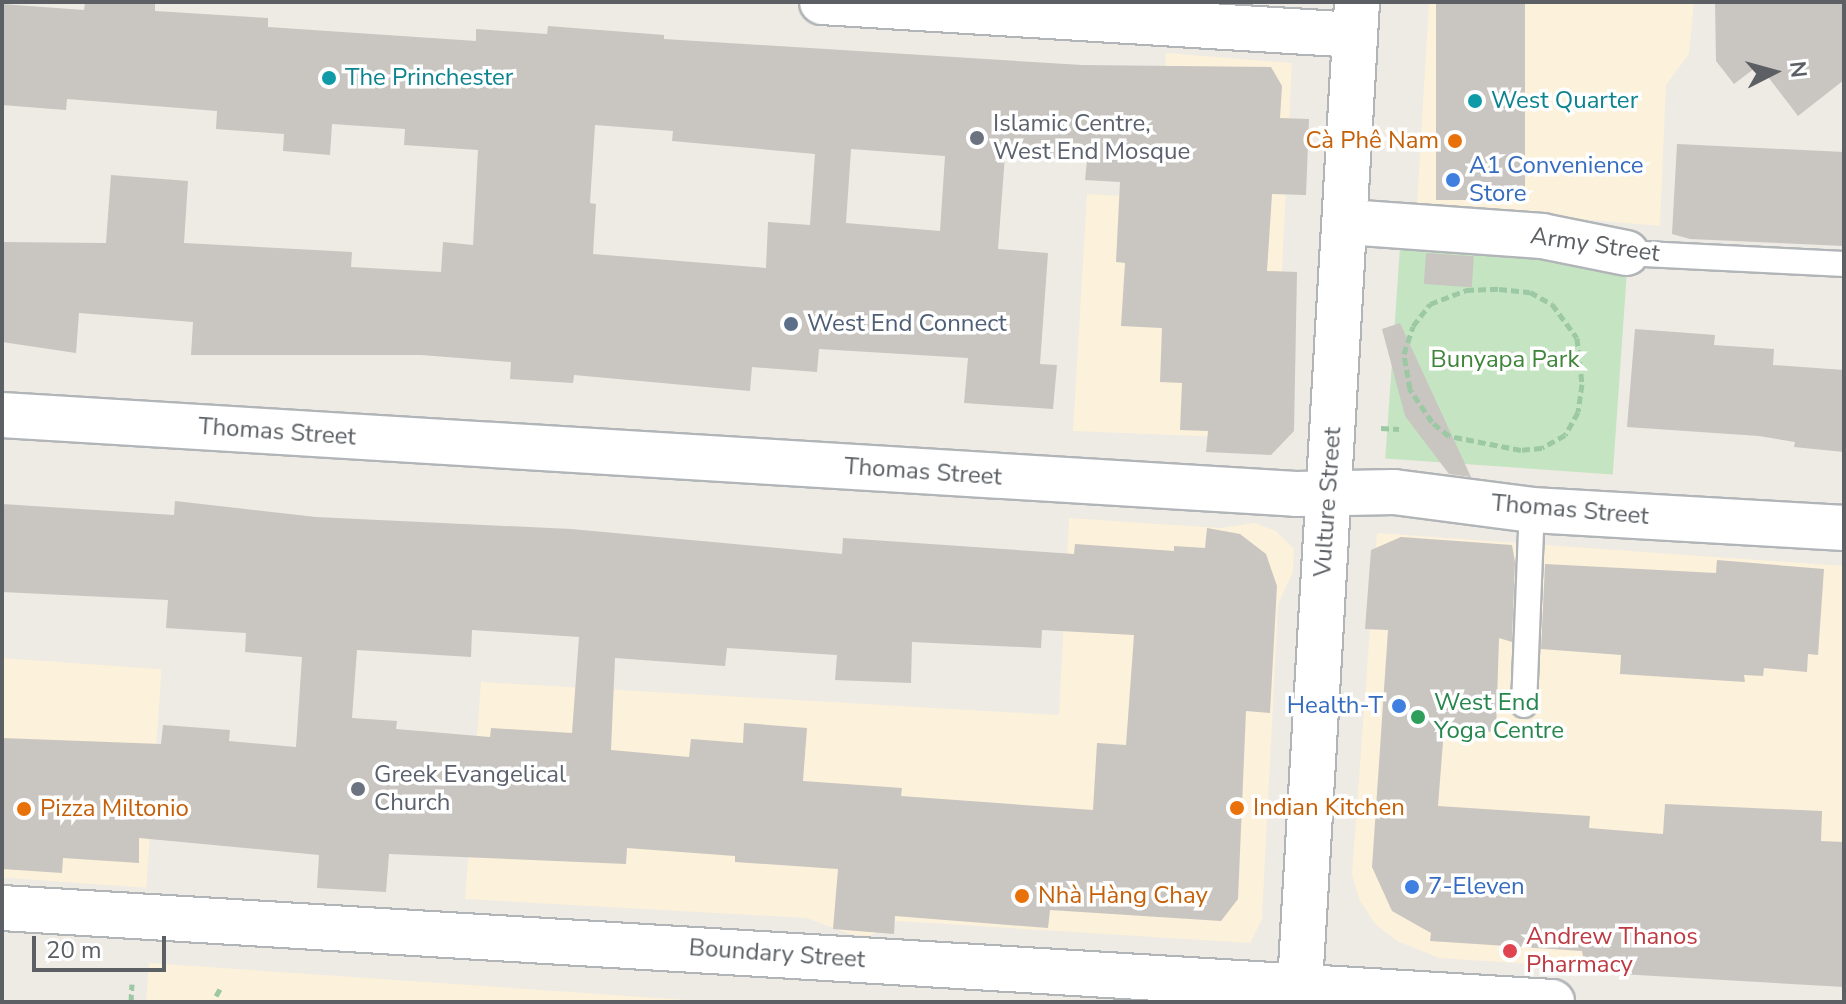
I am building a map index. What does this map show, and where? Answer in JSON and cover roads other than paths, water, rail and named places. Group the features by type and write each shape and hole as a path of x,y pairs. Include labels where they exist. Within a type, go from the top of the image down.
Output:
{"street":[{"path":"822,2 1356,18"},
{"name":"Vulture Street","path":"1299,993 1347,222 1356,18"},
{"name":"Army Street","path":"1347,222 1542,236 1626,253"},
{"name":"Thomas Street","path":"2,415 1329,493 1394,492 1532,510 1844,528"},
{"name":"Boundary Street","path":"2,908 1299,993 1552,1002"}],"lane":[{"name":"Army Street","path":"1626,253 1844,264"},
{"path":"1524,705 1532,510"}],"place":[{"name":"The Princhester","path":"329,78"},
{"name":"West Quarter","path":"1475,101"},
{"name":"Islamic Centre, West End Mosque","path":"977,138"},
{"name":"Cà Phê Nam","path":"1455,141"},
{"name":"A1 Convenience Store","path":"1453,180"},
{"name":"West End Connect","path":"791,324"},
{"name":"Health-T","path":"1399,706"},
{"name":"West End Yoga Centre","path":"1418,717"},
{"name":"Greek Evangelical Church","path":"358,789"},
{"name":"Indian Kitchen","path":"1237,808"},
{"name":"Pizza Miltonio","path":"24,809"},
{"name":"7-Eleven","path":"1412,887"},
{"name":"Nhà Hàng Chay","path":"1022,896"},
{"name":"Andrew Thanos Pharmacy","path":"1510,951"}],"park label":[{"name":"Bunyapa Park","path":"1505,360"}]}
